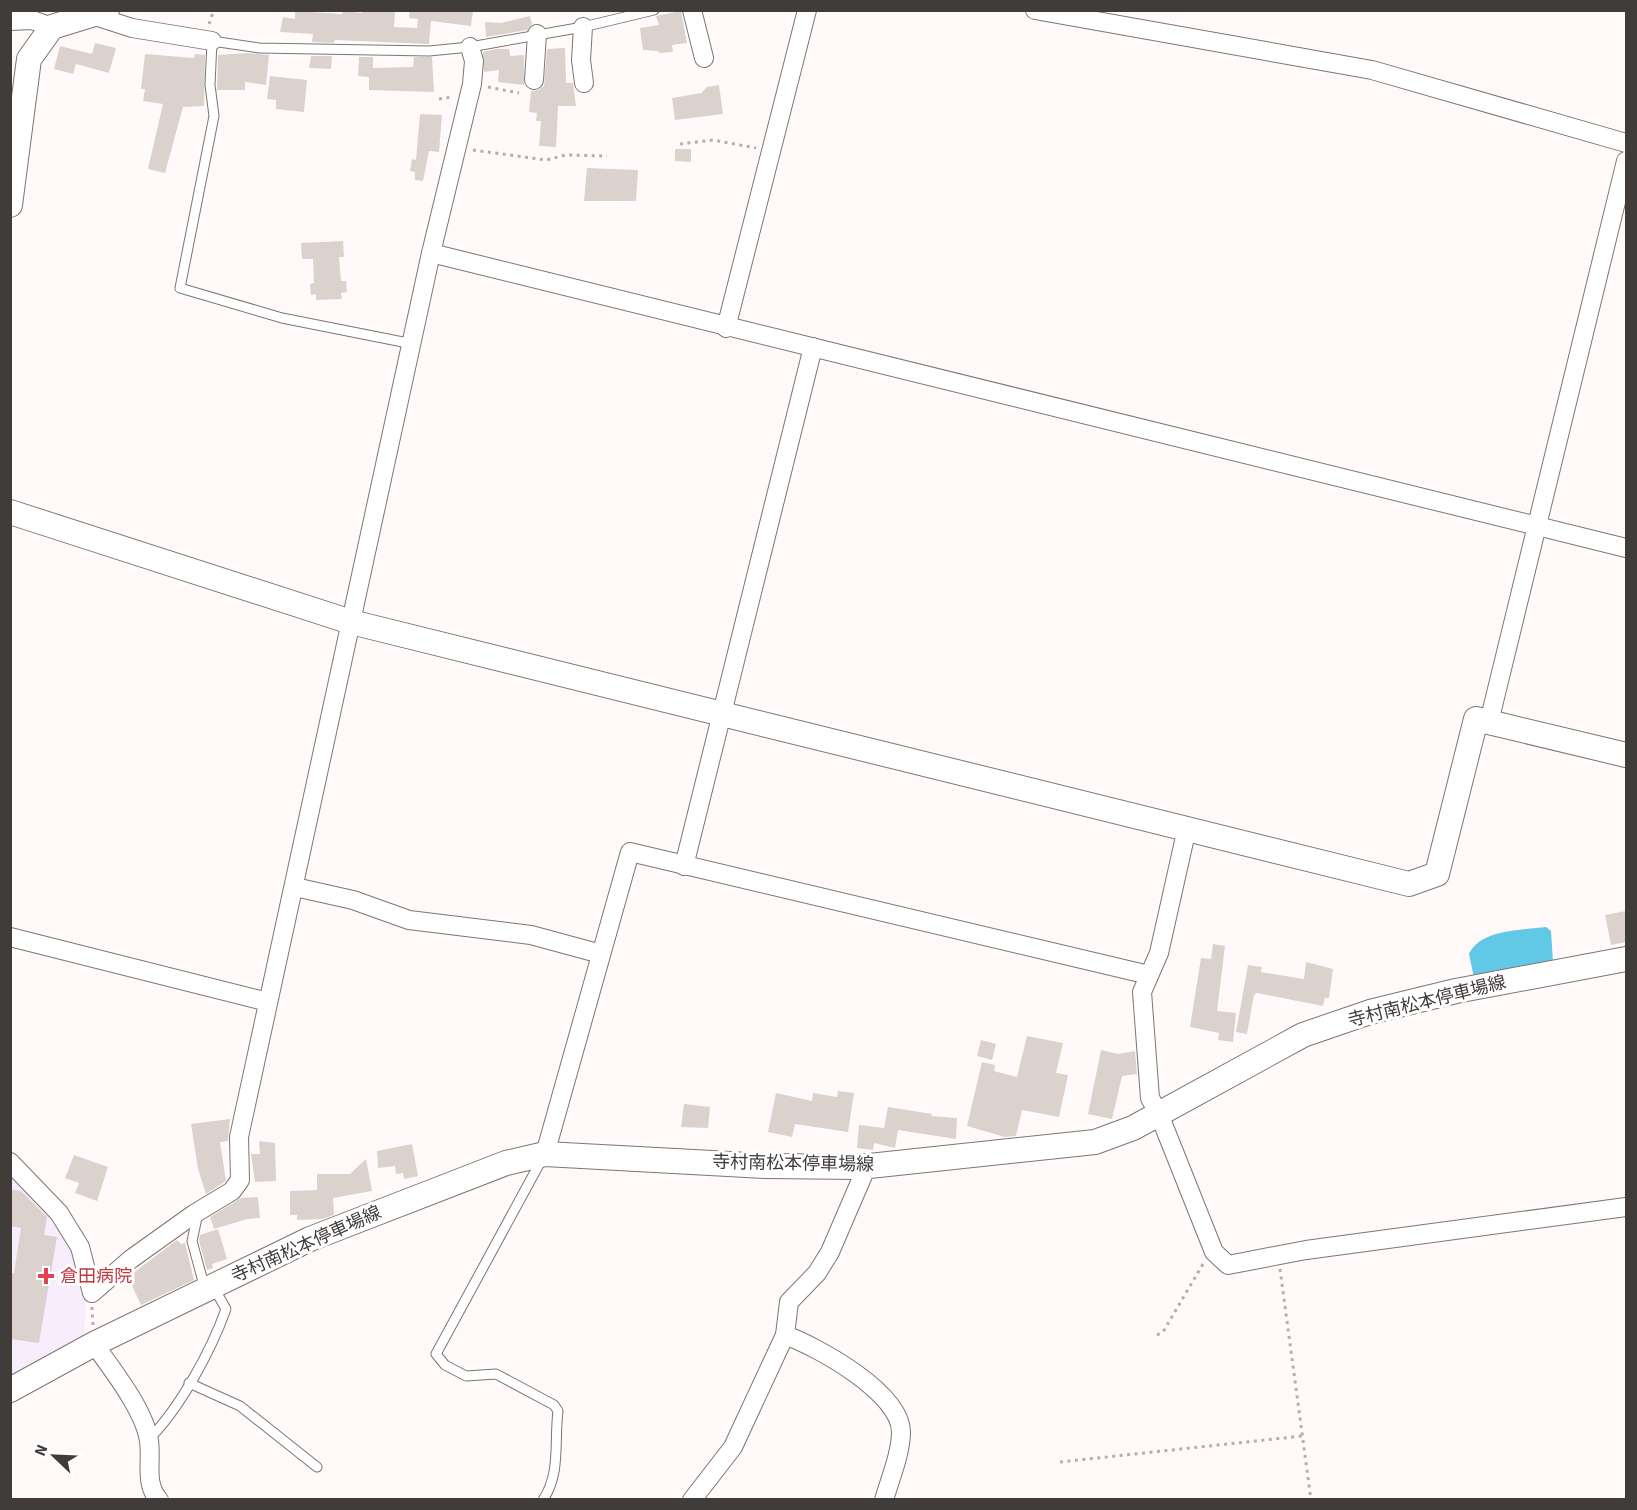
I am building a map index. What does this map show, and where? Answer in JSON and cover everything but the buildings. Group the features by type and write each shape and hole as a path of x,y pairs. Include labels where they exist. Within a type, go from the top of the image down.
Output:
{"street":[{"path":"692,10 704,58"},
{"path":"726,328 807,10"},
{"path":"1035,10 1372,70 1626,143"},
{"path":"10,21 33,20 52,27 100,13 132,28 212,41"},
{"path":"10,205 29,59 52,27"},
{"path":"583,27 581,60 584,83"},
{"path":"534,80 537,34"},
{"path":"10,1162 59,1213 80,1247 92,1293 131,1259 199,1211 232,1191 240,1180 239,1137 431,253 472,84 474,61 470,47"},
{"path":"1489,722 1539,526 1626,161"},
{"path":"431,253 726,328 813,347 1626,548"},
{"path":"684,866 813,347"},
{"path":"10,512 351,622 1409,884 1437,874 1476,719 1626,755"},
{"path":"1187,828 1159,953 1142,992 1150,1098 1159,1114 1214,1252 1228,1265 1306,1250 1626,1207"},
{"path":"545,1154 630,852 1149,975"},
{"path":"295,886 353,900 409,920 531,934 602,954"},
{"path":"10,937 268,1002"},
{"name":"寺村南松本停車場線","path":"10,1390 94,1344 310,1239 427,1191 506,1163 545,1154 765,1166 867,1166 1095,1142 1133,1128 1303,1035 1370,1012 1456,991 1626,959"},
{"path":"692,1500 733,1447 785,1335 789,1302 817,1273 830,1252 867,1166"},
{"path":"785,1335 805,1342 870,1384 899,1417 901,1433 884,1500"},
{"path":"94,1344 137,1410 149,1439 150,1496"}],"lane":[{"path":"413,344 282,318 180,288 214,116 210,85 212,41 259,48 429,51 470,47 583,27 654,10"},
{"path":"543,1500 554,1480 556,1468 555,1435 558,1411 554,1405 496,1374 466,1376 445,1365 436,1354 545,1154"},
{"path":"149,1439 163,1425 189,1383 226,1309 209,1287 192,1241 199,1211"},
{"path":"189,1383 240,1406 318,1467"}],"path":[{"path":"472,84 519,93"},
{"path":"680,144 713,140 771,150"},
{"path":"457,148 546,160 566,155 607,156"},
{"path":"1157,1335 1163,1332 1194,1278 1214,1252"},
{"path":"1278,1257 1311,1500"},
{"path":"92,1293 94,1344"},
{"path":"1060,1462 1302,1436"}],"shaded area":[{"name":"倉田病院","path":"10,1175 67,1234 86,1297 84,1339 10,1379"}],"water":[{"path":"1546,927 1551,931 1553,962 1474,978 1469,954 1482,940 1503,932"}],"place":[{"name":"倉田病院","path":"46,1276"}]}
